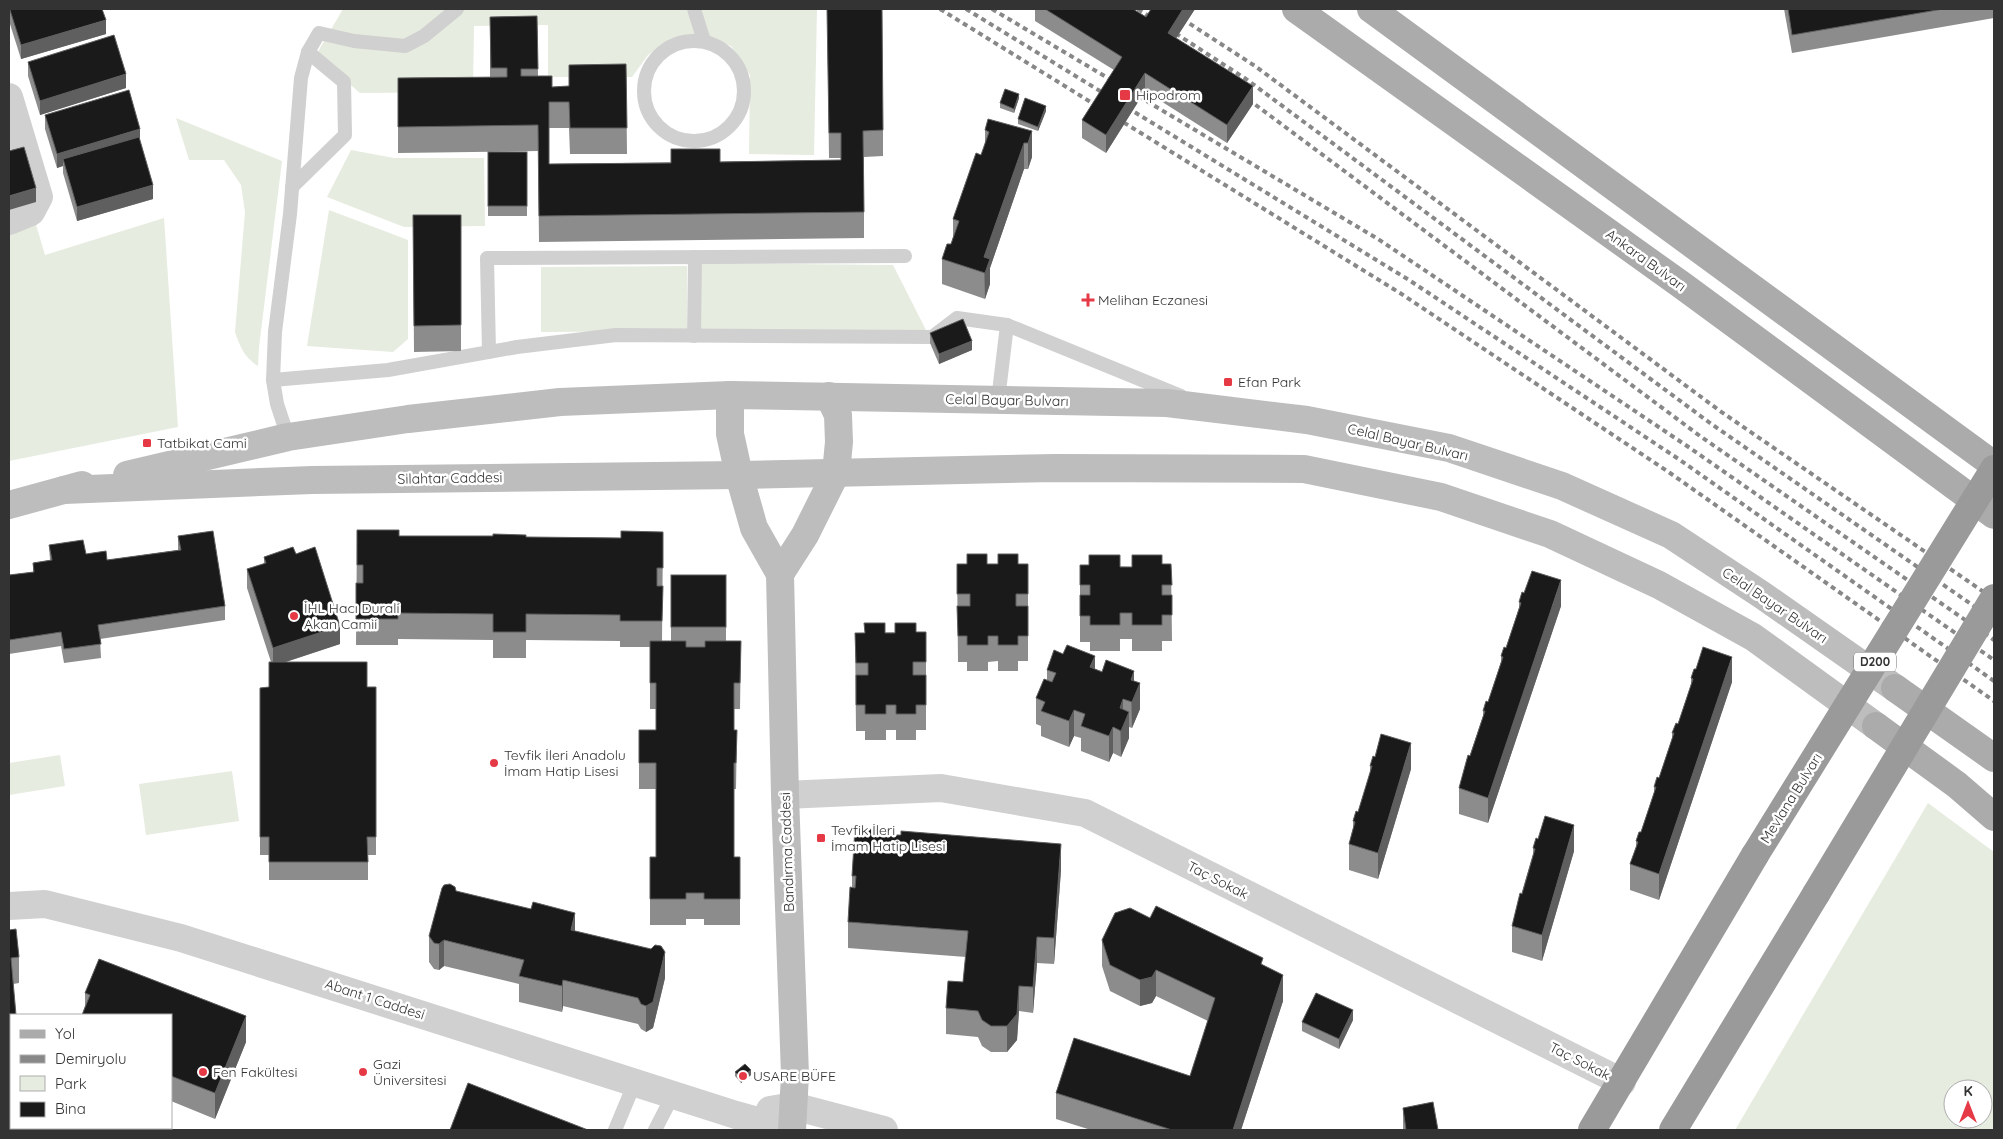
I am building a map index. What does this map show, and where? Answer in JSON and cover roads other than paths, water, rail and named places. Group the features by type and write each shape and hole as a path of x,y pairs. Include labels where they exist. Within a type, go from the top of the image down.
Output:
{"highway":[{"name":"Mevlana Bulvarı","path":"1592,1130 1755,855 1994,469"},
{"path":"1675,1128 1994,598"}],"main road":[{"name":"Ankara Bulvarı","path":"1296,9 1683,286 1994,515"},
{"path":"1371,9 1994,465"},
{"path":"730,395 829,396 838,415 836,473 805,535 780,574"},
{"name":"Silahtar Caddesi","path":"9,504 288,437 408,419 560,402 730,395"},
{"name":"Bandırma Caddesi","path":"730,395 730,434 739,475 754,528 780,574 784,795 795,1064 792,1122"},
{"name":"Celal Bayar Bulvarı","path":"829,396 1167,403 1307,420 1450,448 1562,486 1671,535 1762,595 1994,758"},
{"path":"836,473 1055,468 1304,469 1441,497 1550,534 1659,585 1753,637 1957,785 1994,817"},
{"name":"Silahtar Caddesi","path":"64,490 312,480 836,473"}],"street":[{"path":"9,97 39,197 31,212 9,221"},
{"name":"Taç Sokak","path":"784,795 941,788 1085,813 1622,1082"},
{"name":"Abant 1 Caddesi","path":"9,906 45,904 181,938 736,1115 884,1130"}],"lane":[{"path":"288,437 277,404 273,380 276,332 292,187 298,103 301,78 308,52 318,34 354,41 405,46 424,36 457,9"},
{"path":"694,9 704,41 720,48 732,58 741,72 745,88 743,105 736,120 725,131 710,139 694,142 678,139 663,131 651,119 644,103 643,86 647,70 657,56 671,46 687,41 704,41"},
{"path":"292,187 345,135 344,82 308,52"},
{"path":"489,352 487,258 905,256"},
{"path":"694,336 695,257"},
{"path":"273,380 388,370 489,352 616,335 932,337 957,318 1007,325 1211,409"},
{"path":"998,400 1007,325"},
{"path":"615,1130 635,1082"},
{"path":"656,1130 673,1095"}],"railway":[{"path":"940,9 1400,293 1670,473 1994,701"},
{"path":"966,9 1409,280 1680,460 1994,681"},
{"path":"992,9 1378,239 1690,448 1994,660"},
{"path":"1138,9 1246,79 1710,423 1994,620"},
{"path":"1167,9 1255,66 1720,411 1994,599"},
{"path":"1241,94 1700,436 1994,640"}],"place":[{"name":"Hipodrom","path":"1125,95"},
{"name":"Melihan Eczanesi","path":"1088,300"},
{"name":"Efan Park","path":"1228,382"},
{"name":"Tatbikat Cami","path":"147,443"},
{"name":"İHL Hacı Durali Akan Camii","path":"294,616"},
{"name":"Tevfik İleri Anadolu İmam Hatip Lisesi","path":"494,763"},
{"name":"Tevfik İleri İmam Hatip Lisesi","path":"821,838"},
{"name":"Fen Fakültesi","path":"203,1072"},
{"name":"Gazi Üniversitesi","path":"363,1072"},
{"name":"USARE BÜFE","path":"743,1076"}]}
